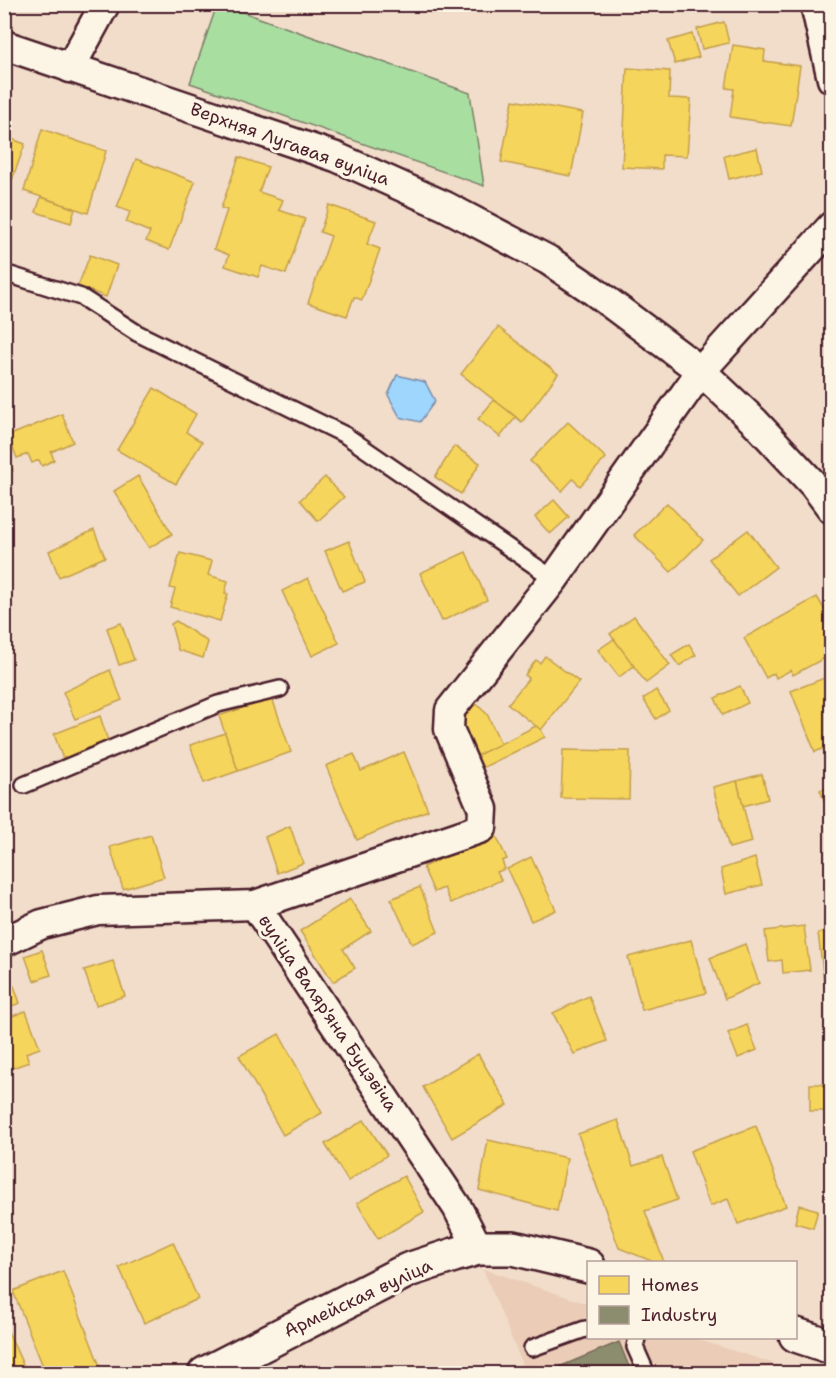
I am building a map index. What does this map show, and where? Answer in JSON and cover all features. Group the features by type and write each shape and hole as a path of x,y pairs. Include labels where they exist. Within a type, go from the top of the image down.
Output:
{"street":[{"path":"70,68 105,4"},
{"path":"815,4 831,79"},
{"name":"Верхняя Лугавая вуліца","path":"4,45 336,157 411,189 556,266 591,289 701,372 770,438 814,485 831,509"},
{"path":"255,904 482,828 483,809 449,729 450,710 554,579 701,372 831,226"},
{"name":"вуліца Валяр'яна Буцэвіча","path":"4,942 42,924 98,910 255,904 456,1207 478,1248"},
{"name":"Армейская вуліца","path":"205,1374 408,1270 478,1248 513,1248 587,1266"},
{"path":"797,1336 831,1347"}],"lane":[{"path":"4,273 81,297 137,333 345,435 554,579"},
{"path":"24,785 218,704 280,689"},
{"path":"532,1348 587,1329"},
{"path":"634,1339 635,1347 647,1374"}],"shaded area":[{"path":"483,1269 587,1304 587,1339 696,1339 803,1373 526,1373"}],"green space":[{"path":"220,4 470,93 484,186 190,83 217,5"}],"water":[{"path":"397,375 425,382 435,401 420,422 400,417 388,395"}],"building: Homes":[{"path":"463,4 489,4 464,11"},
{"path":"724,22 729,43 702,49 697,29"},
{"path":"692,34 699,57 675,64 668,41"},
{"path":"733,45 765,50 764,61 800,66 791,126 730,117 734,89 726,88"},
{"path":"627,68 670,71 669,98 691,99 687,156 662,155 662,169 622,167"},
{"path":"513,100 583,113 571,176 501,162"},
{"path":"42,129 106,151 88,213 24,191"},
{"path":"4,136 25,144 11,183 4,180"},
{"path":"757,148 762,171 729,179 724,156"},
{"path":"239,157 268,167 259,192 283,200 279,210 305,219 286,274 262,266 258,277 225,266 229,255 214,249 227,210 221,208"},
{"path":"136,159 195,182 169,250 146,241 150,232 126,222 130,212 117,207"},
{"path":"41,197 75,209 71,223 36,212"},
{"path":"329,205 376,221 367,244 380,249 362,300 354,297 347,316 308,303 331,236 320,232"},
{"path":"90,255 117,265 106,297 78,286"},
{"path":"498,327 558,374 522,422 461,374"},
{"path":"154,388 196,414 186,432 202,442 176,484 117,450"},
{"path":"494,400 516,417 500,437 478,419"},
{"path":"62,414 73,442 51,452 54,460 42,466 39,460 32,463 28,454 17,458 8,436"},
{"path":"568,422 606,458 580,486 573,479 562,491 530,461"},
{"path":"454,446 480,463 461,494 435,477"},
{"path":"6,448 13,471 4,473 4,449"},
{"path":"138,476 172,534 149,548 114,491"},
{"path":"325,477 344,497 318,521 300,500"},
{"path":"554,500 569,517 550,534 535,517"},
{"path":"667,503 703,540 671,572 634,535"},
{"path":"94,530 105,557 59,577 49,551"},
{"path":"748,530 776,567 738,596 709,559"},
{"path":"349,541 365,582 342,591 325,551"},
{"path":"466,552 487,600 442,621 420,573"},
{"path":"180,553 212,561 208,575 228,581 225,593 228,594 220,621 170,607 175,589 170,588"},
{"path":"308,578 339,643 312,656 282,591"},
{"path":"817,597 832,622 832,654 793,675 791,670 776,678 774,673 766,678 744,638"},
{"path":"634,616 670,665 646,683 610,634"},
{"path":"176,621 208,642 203,658 178,650 171,624"},
{"path":"121,623 134,660 119,665 107,628"},
{"path":"614,639 634,666 619,677 598,650"},
{"path":"689,644 696,655 679,666 671,655"},
{"path":"545,656 579,682 541,730 508,704 529,678 525,675 536,660 540,663"},
{"path":"110,670 122,700 75,719 63,692"},
{"path":"832,675 832,745 815,752 791,691"},
{"path":"740,686 748,703 723,715 715,698"},
{"path":"656,690 669,710 656,719 643,699"},
{"path":"272,698 291,752 238,771 219,716"},
{"path":"473,701 487,714 501,744 474,757 460,727 462,715"},
{"path":"100,716 109,744 64,762 54,734"},
{"path":"536,726 545,737 480,769 474,757"},
{"path":"225,733 238,771 204,783 190,745"},
{"path":"563,750 630,751 629,799 561,798"},
{"path":"404,752 428,810 357,840 326,766 354,754 361,771"},
{"path":"762,774 768,799 743,806 737,781"},
{"path":"737,781 752,842 729,848 713,787"},
{"path":"832,786 832,821 820,790"},
{"path":"290,826 303,863 277,873 265,837"},
{"path":"495,833 507,859 502,861 505,869 497,872 501,880 451,903 444,888 434,892 423,867"},
{"path":"151,835 164,877 123,889 110,847"},
{"path":"531,857 556,910 531,921 507,869"},
{"path":"755,858 762,885 726,894 721,869"},
{"path":"420,887 438,932 412,944 391,899"},
{"path":"350,899 371,931 343,949 355,968 333,982 300,931"},
{"path":"804,926 810,970 783,973 782,960 769,962 765,931"},
{"path":"832,931 832,997 826,997 818,933"},
{"path":"691,940 706,993 642,1010 628,957"},
{"path":"745,944 759,983 725,999 710,958"},
{"path":"42,950 51,975 34,981 25,956"},
{"path":"113,961 125,996 96,1005 84,970"},
{"path":"14,986 20,1003 4,1009 4,990"},
{"path":"589,996 607,1041 574,1054 553,1013"},
{"path":"26,1011 40,1048 26,1053 29,1062 4,1071 4,1019"},
{"path":"747,1025 757,1050 738,1058 728,1033"},
{"path":"279,1034 322,1113 283,1135 239,1056"},
{"path":"478,1054 508,1105 452,1138 423,1087"},
{"path":"810,1084 826,1084 827,1111 810,1111"},
{"path":"832,1117 832,1135 826,1135 826,1118"},
{"path":"364,1120 387,1155 348,1181 325,1144"},
{"path":"618,1120 633,1166 662,1157 677,1200 645,1211 664,1261 652,1261 619,1248 578,1134"},
{"path":"756,1126 786,1206 738,1224 728,1199 710,1206 690,1151"},
{"path":"488,1140 567,1158 557,1211 479,1190"},
{"path":"404,1176 424,1212 378,1239 357,1203"},
{"path":"799,1205 818,1210 813,1228 795,1223"},
{"path":"173,1242 198,1299 144,1323 119,1267"},
{"path":"832,1263 832,1282 826,1281"},
{"path":"63,1271 103,1374 46,1374 13,1291"},
{"path":"4,1323 24,1367 9,1374 4,1374"}],"building: Industry":[{"path":"619,1342 632,1374 542,1374"}]}
